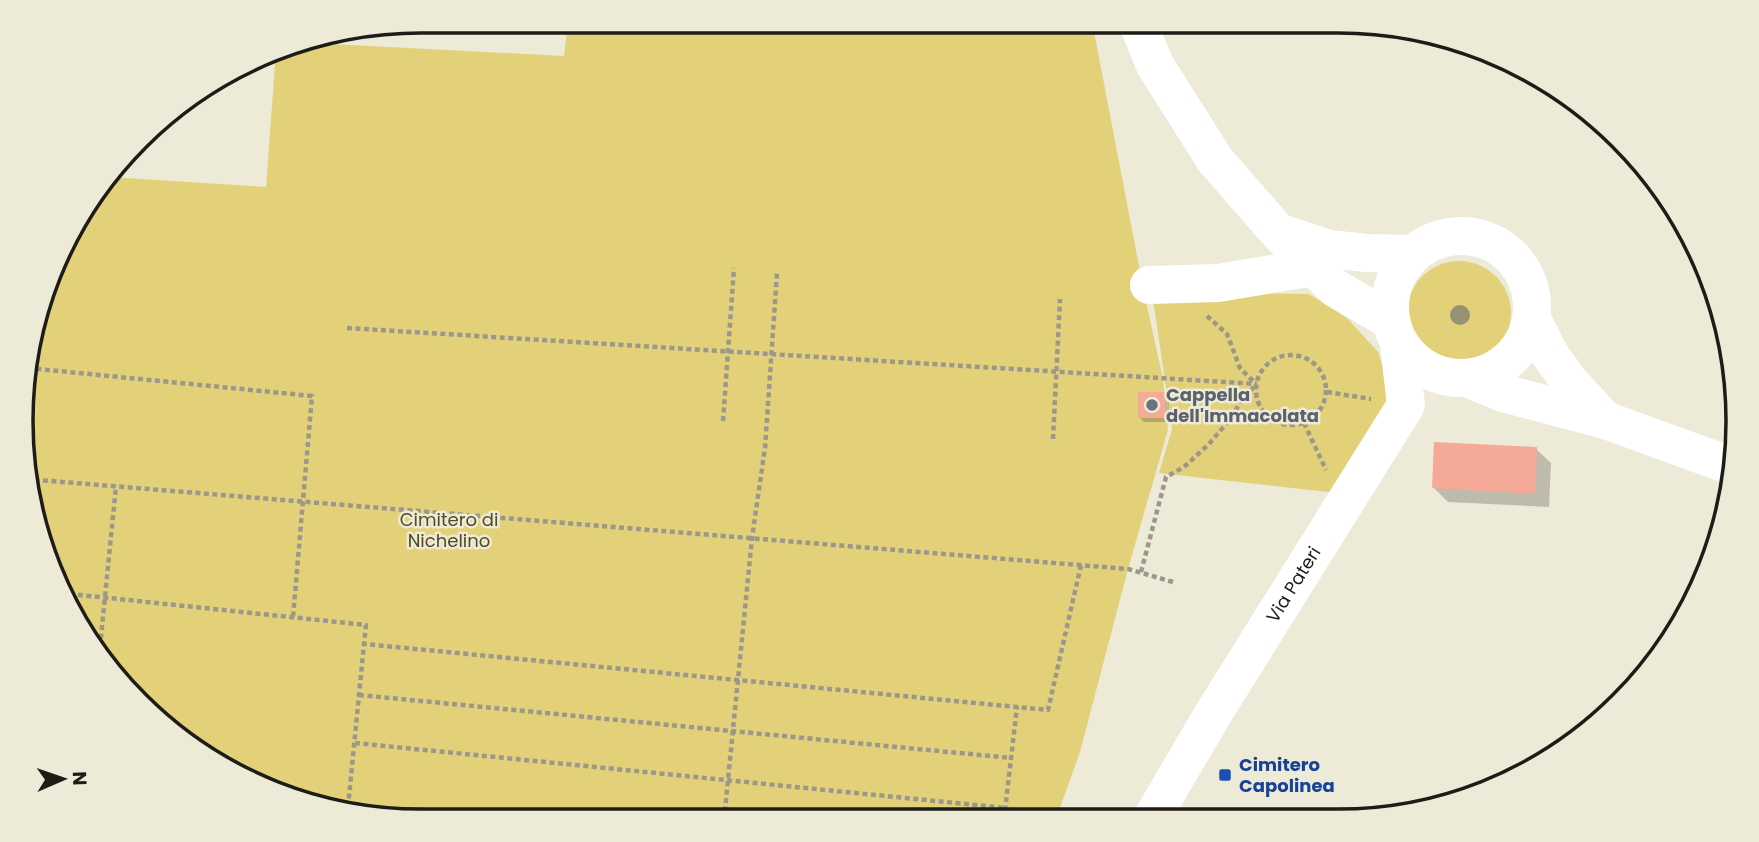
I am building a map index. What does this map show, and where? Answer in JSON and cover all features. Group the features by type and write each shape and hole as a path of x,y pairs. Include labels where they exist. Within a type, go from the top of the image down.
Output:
{"street":[{"path":"1142,33 1155,65 1215,160 1278,232 1335,288 1395,332 1411,359 1426,370 1503,394 1605,420 1723,463"},
{"path":"1278,232 1329,249 1413,254"},
{"path":"1461,235 1495,244 1510,254 1529,284 1533,302 1532,319 1527,337 1517,353 1503,366 1487,374 1456,378 1406,405 1389,302 1393,284 1401,268 1413,254 1427,244 1461,235"},
{"path":"1163,285 1218,282 1314,267"},
{"path":"1532,319 1550,355 1570,382 1605,420"},
{"name":"Via Pateri","path":"1157,809 1213,714 1406,405"}],"path":[{"path":"723,421 734,268"},
{"path":"725,809 752,538 765,448 777,272"},
{"path":"1163,285 1205,314 1227,334 1240,368 1257,384"},
{"path":"1053,439 1060,299"},
{"path":"347,327 1257,384"},
{"path":"1284,355 1305,357 1314,363 1321,371 1327,391 1320,411 1304,423 1293,426 1272,420 1259,404 1256,394 1260,374 1274,359 1284,355"},
{"path":"37,369 312,397 293,617"},
{"path":"1141,572 1166,477 1184,467 1209,444 1232,417 1242,399 1257,384"},
{"path":"1327,391 1406,405"},
{"path":"1304,423 1344,504"},
{"path":"38,480 1128,569 1173,582"},
{"path":"101,639 116,486"},
{"path":"365,644 1048,710 1081,565"},
{"path":"74,594 366,625 349,802"},
{"path":"359,695 1011,758"},
{"path":"355,743 1006,808 1017,707"}],"green space":[{"name":"Cimitero di Nichelino","path":"567,33 1094,33 1163,379 1168,430 1080,752 1060,809 421,809 345,801 296,788 250,769 185,729 129,677 85,615 63,569 46,521 34,446 34,396 41,345 54,296 85,227 119,178 266,187 275,62 321,46 331,44 564,56"},
{"path":"1459,261 1479,265 1496,276 1507,293 1511,313 1507,333 1496,350 1479,361 1459,365 1439,361 1422,350 1411,333 1407,313 1411,293 1422,276 1439,265"},
{"path":"1152,292 1309,294 1347,318 1378,352 1387,379 1388,406 1337,493 1159,473 1172,429"}],"building":[{"name":"Cappella dell'Immacolata","path":"1138,392 1165,392 1166,418 1138,418"},
{"path":"1434,442 1537,447 1535,494 1432,488"}],"place":[{"name":"Cappella dell'Immacolata","path":"1152,405"},
{"name":"Cimitero Capolinea","path":"1225,775"}]}
